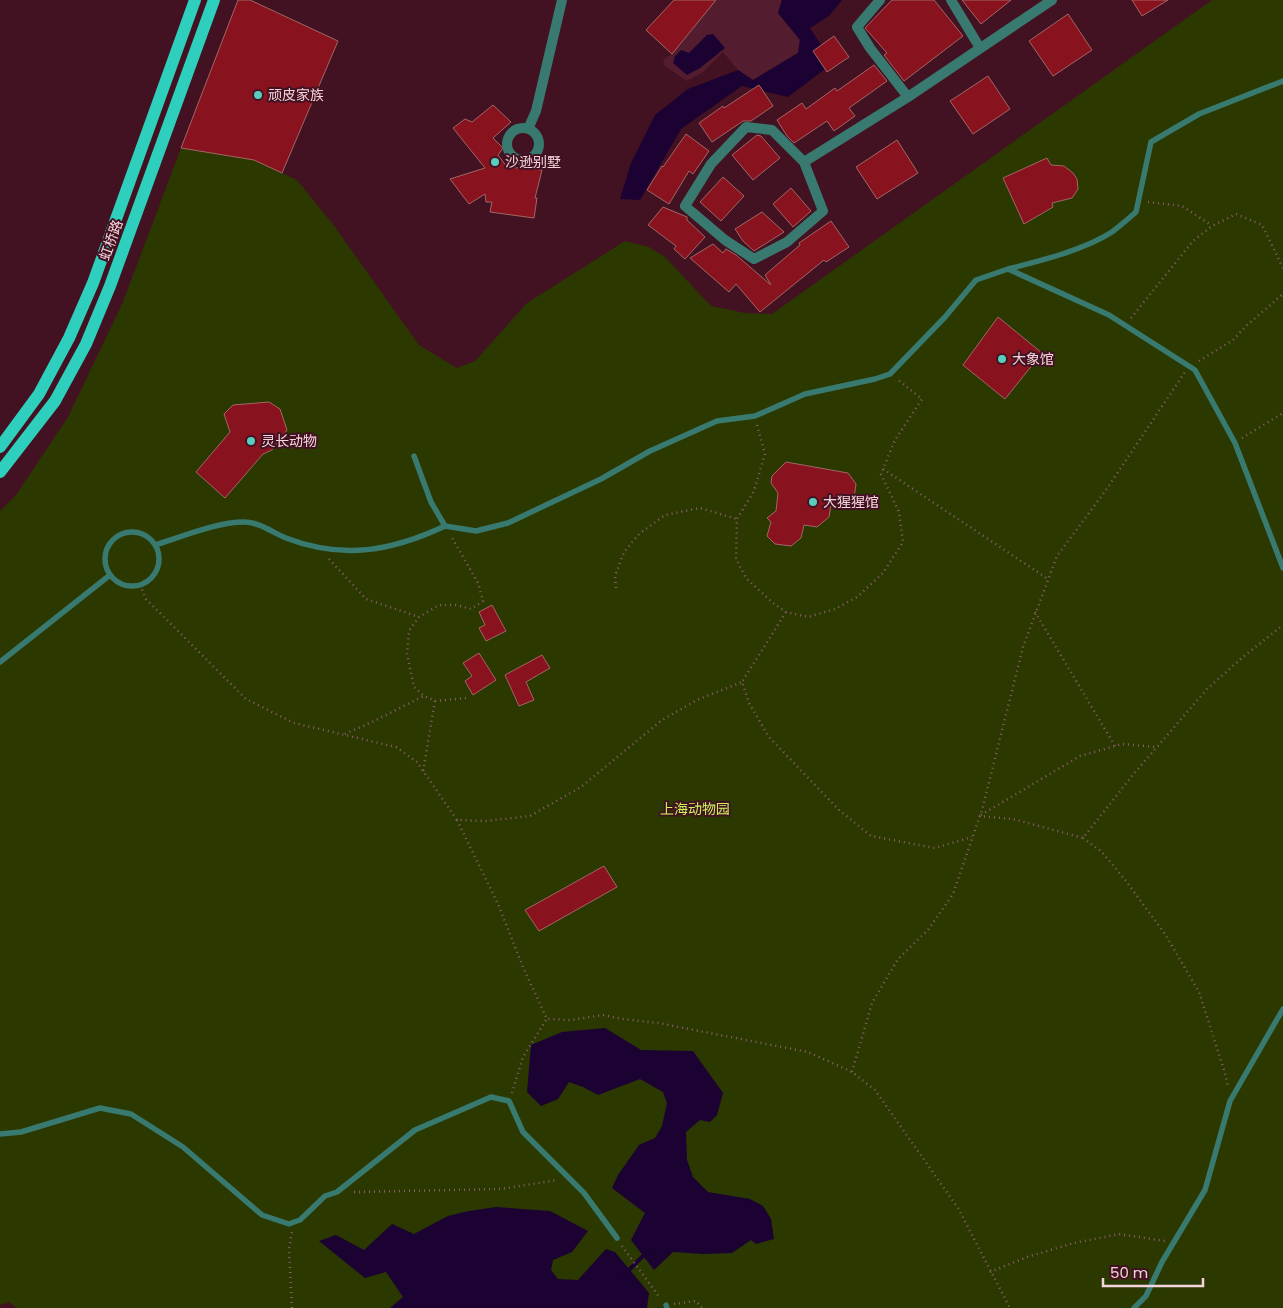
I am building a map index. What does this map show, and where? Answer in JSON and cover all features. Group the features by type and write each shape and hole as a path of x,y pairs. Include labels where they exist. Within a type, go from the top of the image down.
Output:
{"main road":[{"name":"虹桥路","path":"0,447 39,394 69,338 93,283 196,0"},
{"name":"虹桥路","path":"0,472 55,401 86,344 110,286 214,0"}],"street":[{"path":"528,129 536,111 562,0"},
{"path":"880,0 857,27 870,48 908,96"},
{"path":"951,0 980,48"},
{"path":"804,162 908,96 1052,0"},
{"path":"746,127 772,130 804,162 823,211 787,242 754,259 725,240 685,206 711,164 746,127"}],"lane":[{"path":"155,545 227,523 246,522 266,527 286,538 321,548 355,551 381,549 418,538 446,526 476,531 508,523 601,479 650,451 717,421 754,416 805,394 890,374 945,317 976,280 1008,269 1045,260 1088,244 1111,232 1136,212 1151,142 1199,114 1283,81"},
{"path":"1008,269 1109,315 1195,370 1235,443 1283,568"},
{"path":"414,456 431,502 446,526"},
{"path":"138,532 145,535 155,545 159,558 156,572 146,582 140,585 126,585 119,583 110,575 106,567 106,553 112,540 118,536 124,533 138,532"},
{"path":"0,662 110,575"},
{"path":"1134,1308 1146,1296 1162,1262 1205,1190 1230,1101 1283,1009"},
{"path":"0,1134 22,1132 100,1108 131,1114 183,1147 262,1215 289,1224 300,1220 325,1196 337,1192 415,1130 491,1097 509,1101 523,1132 584,1193 616,1238"}],"path":[{"path":"1139,200 1182,206 1212,226"},
{"path":"1125,325 1193,241 1212,226 1236,214 1262,225 1283,268"},
{"path":"852,1072 872,1003 898,959 928,930 953,894 979,816 1014,678 1035,612 1057,556 1106,490 1189,367 1233,340 1246,326 1283,294"},
{"path":"754,416 765,454 754,491 737,519 736,559 746,578 786,612 808,617 835,609 857,597 883,573 903,542 899,512 881,474 895,440 922,399 890,374"},
{"path":"1235,443 1283,413"},
{"path":"882,469 1048,579"},
{"path":"616,588 615,576 624,552 639,534 666,515 700,508 737,519"},
{"path":"446,526 478,583 483,601 471,609 456,605 439,605 419,617 408,632 407,654 414,687 424,696 435,701 467,698"},
{"path":"321,548 332,563 366,599 419,617"},
{"path":"140,585 146,599 246,698 294,722 396,747 417,762 456,820 498,904 523,967 547,1019"},
{"path":"456,820 486,821 530,816 581,787 662,720 697,700 742,682 786,612"},
{"path":"1035,612 1115,746"},
{"path":"1083,838 1208,689 1243,657 1283,625"},
{"path":"742,682 750,703 769,737 839,810 871,836 935,848 972,837"},
{"path":"343,734 424,696"},
{"path":"423,771 435,701"},
{"path":"979,816 1080,756 1122,744 1158,747"},
{"path":"979,816 1013,819 1083,838 1102,852 1165,934 1199,992 1225,1073 1230,1101"},
{"path":"547,1019 571,1020 603,1015 658,1023 808,1052 852,1072 875,1090 958,1208 1010,1308"},
{"path":"509,1101 523,1056 547,1019"},
{"path":"337,1192 500,1189 569,1179"},
{"path":"292,1308 289,1250 294,1222"},
{"path":"990,1272 1074,1243 1118,1234 1175,1243"},
{"path":"624,1248 645,1278"}],"shaded area":[{"path":"674,0 782,0 778,13 800,40 798,53 753,80 738,70 723,52 703,72 687,81 665,66 663,60 672,54 646,30"},
{"path":"782,0 842,0 829,16 810,28 821,45 813,51 825,69 788,97 742,86 681,129 640,200 620,199 631,163 655,115 688,89 738,70 753,80 798,53 800,40 778,13"},
{"path":"713,34 725,48 700,68 687,75 673,63 675,56 681,50 689,53 707,35"},
{"path":"605,1028 641,1050 693,1051 723,1093 717,1115 710,1122 700,1120 686,1132 687,1160 693,1177 708,1192 750,1199 763,1206 771,1219 774,1239 756,1244 751,1240 732,1253 673,1252 654,1270 631,1240 645,1213 612,1188 618,1175 639,1145 655,1138 662,1126 667,1103 663,1092 640,1079 598,1095 569,1082 558,1099 541,1106 527,1092 531,1045 562,1032"},
{"path":"496,1207 550,1211 588,1231 572,1252 553,1260 551,1270 558,1279 578,1280 606,1249 615,1252 649,1293 647,1308 390,1308 403,1297 386,1272 365,1278 319,1241 336,1235 364,1250 392,1224 414,1234 448,1216"}],"green space":[{"name":"上海动物园","path":"1212,0 1283,0 1283,1308 17,1308 9,1302 0,1305 0,511 16,495 68,417 122,304 181,148 254,160 297,180 332,223 419,345 457,368 475,361 527,303 625,241 649,247 665,257 711,306 745,313 772,314"}],"building":[{"name":"顽皮家族","path":"238,0 250,0 338,41 282,173 254,160 181,148"},
{"path":"674,0 716,0 672,54 646,30"},
{"path":"892,0 934,0 963,36 904,81 884,55 887,53 865,28"},
{"path":"962,0 1011,0 981,24"},
{"path":"1132,0 1168,0 1142,16"},
{"path":"1068,14 1092,50 1053,76 1029,41"},
{"path":"834,36 849,57 827,72 813,51"},
{"path":"874,65 887,81 849,108 855,116 834,131 827,121 794,143 787,136 777,120 802,103 806,109 835,88 837,91"},
{"path":"988,76 1010,109 973,134 950,101"},
{"path":"759,85 773,106 751,121 743,121 712,142 699,123 723,106 724,108"},
{"name":"沙逊别墅","path":"493,105 511,122 493,138 503,148 498,155 507,167 542,170 535,198 537,198 534,218 490,212 492,202 486,202 485,194 469,204 450,179 485,168 453,128 465,119 472,122"},
{"path":"686,134 709,151 693,174 689,171 669,204 647,190"},
{"path":"757,135 761,136 780,158 753,180 732,155"},
{"path":"897,140 918,173 877,199 856,167"},
{"path":"1047,158 1051,165 1064,166 1073,173 1077,179 1078,189 1072,198 1052,203 1053,207 1024,224 1003,178"},
{"path":"723,177 744,196 721,221 700,202"},
{"path":"791,188 811,211 793,227 773,204"},
{"path":"663,207 687,217 687,220 705,237 685,259 674,249 676,246 648,225"},
{"path":"762,212 784,232 754,251 743,241 735,229"},
{"path":"831,221 849,247 826,262 824,260 760,312 736,284 729,292 690,258 713,244 723,253 726,249 736,255 771,285 765,275 800,245 799,243"},
{"name":"大象馆","path":"998,317 1042,353 1005,399 963,365"},
{"name":"灵长动物","path":"269,402 280,409 287,430 272,450 263,454 225,498 196,472 230,432 224,414 233,405"},
{"name":"大猩猩馆","path":"786,462 848,473 856,484 854,498 845,506 831,505 829,517 817,527 804,525 801,538 791,546 775,544 767,536 771,522 767,518 776,511 778,493 771,483 772,476"},
{"path":"492,605 506,631 486,641 479,628 485,625 479,612"},
{"path":"479,653 496,680 473,695 465,681 472,676 463,663"},
{"path":"542,655 550,668 526,682 534,700 519,706 505,675"},
{"path":"604,866 617,887 539,931 525,910"}],"waterway":[{"path":"626,1273 646,1253"}],"place":[{"name":"顽皮家族","path":"258,95"},
{"name":"沙逊别墅","path":"495,162"},
{"name":"大象馆","path":"1002,359"},
{"name":"灵长动物","path":"251,441"},
{"name":"大猩猩馆","path":"813,502"}]}
